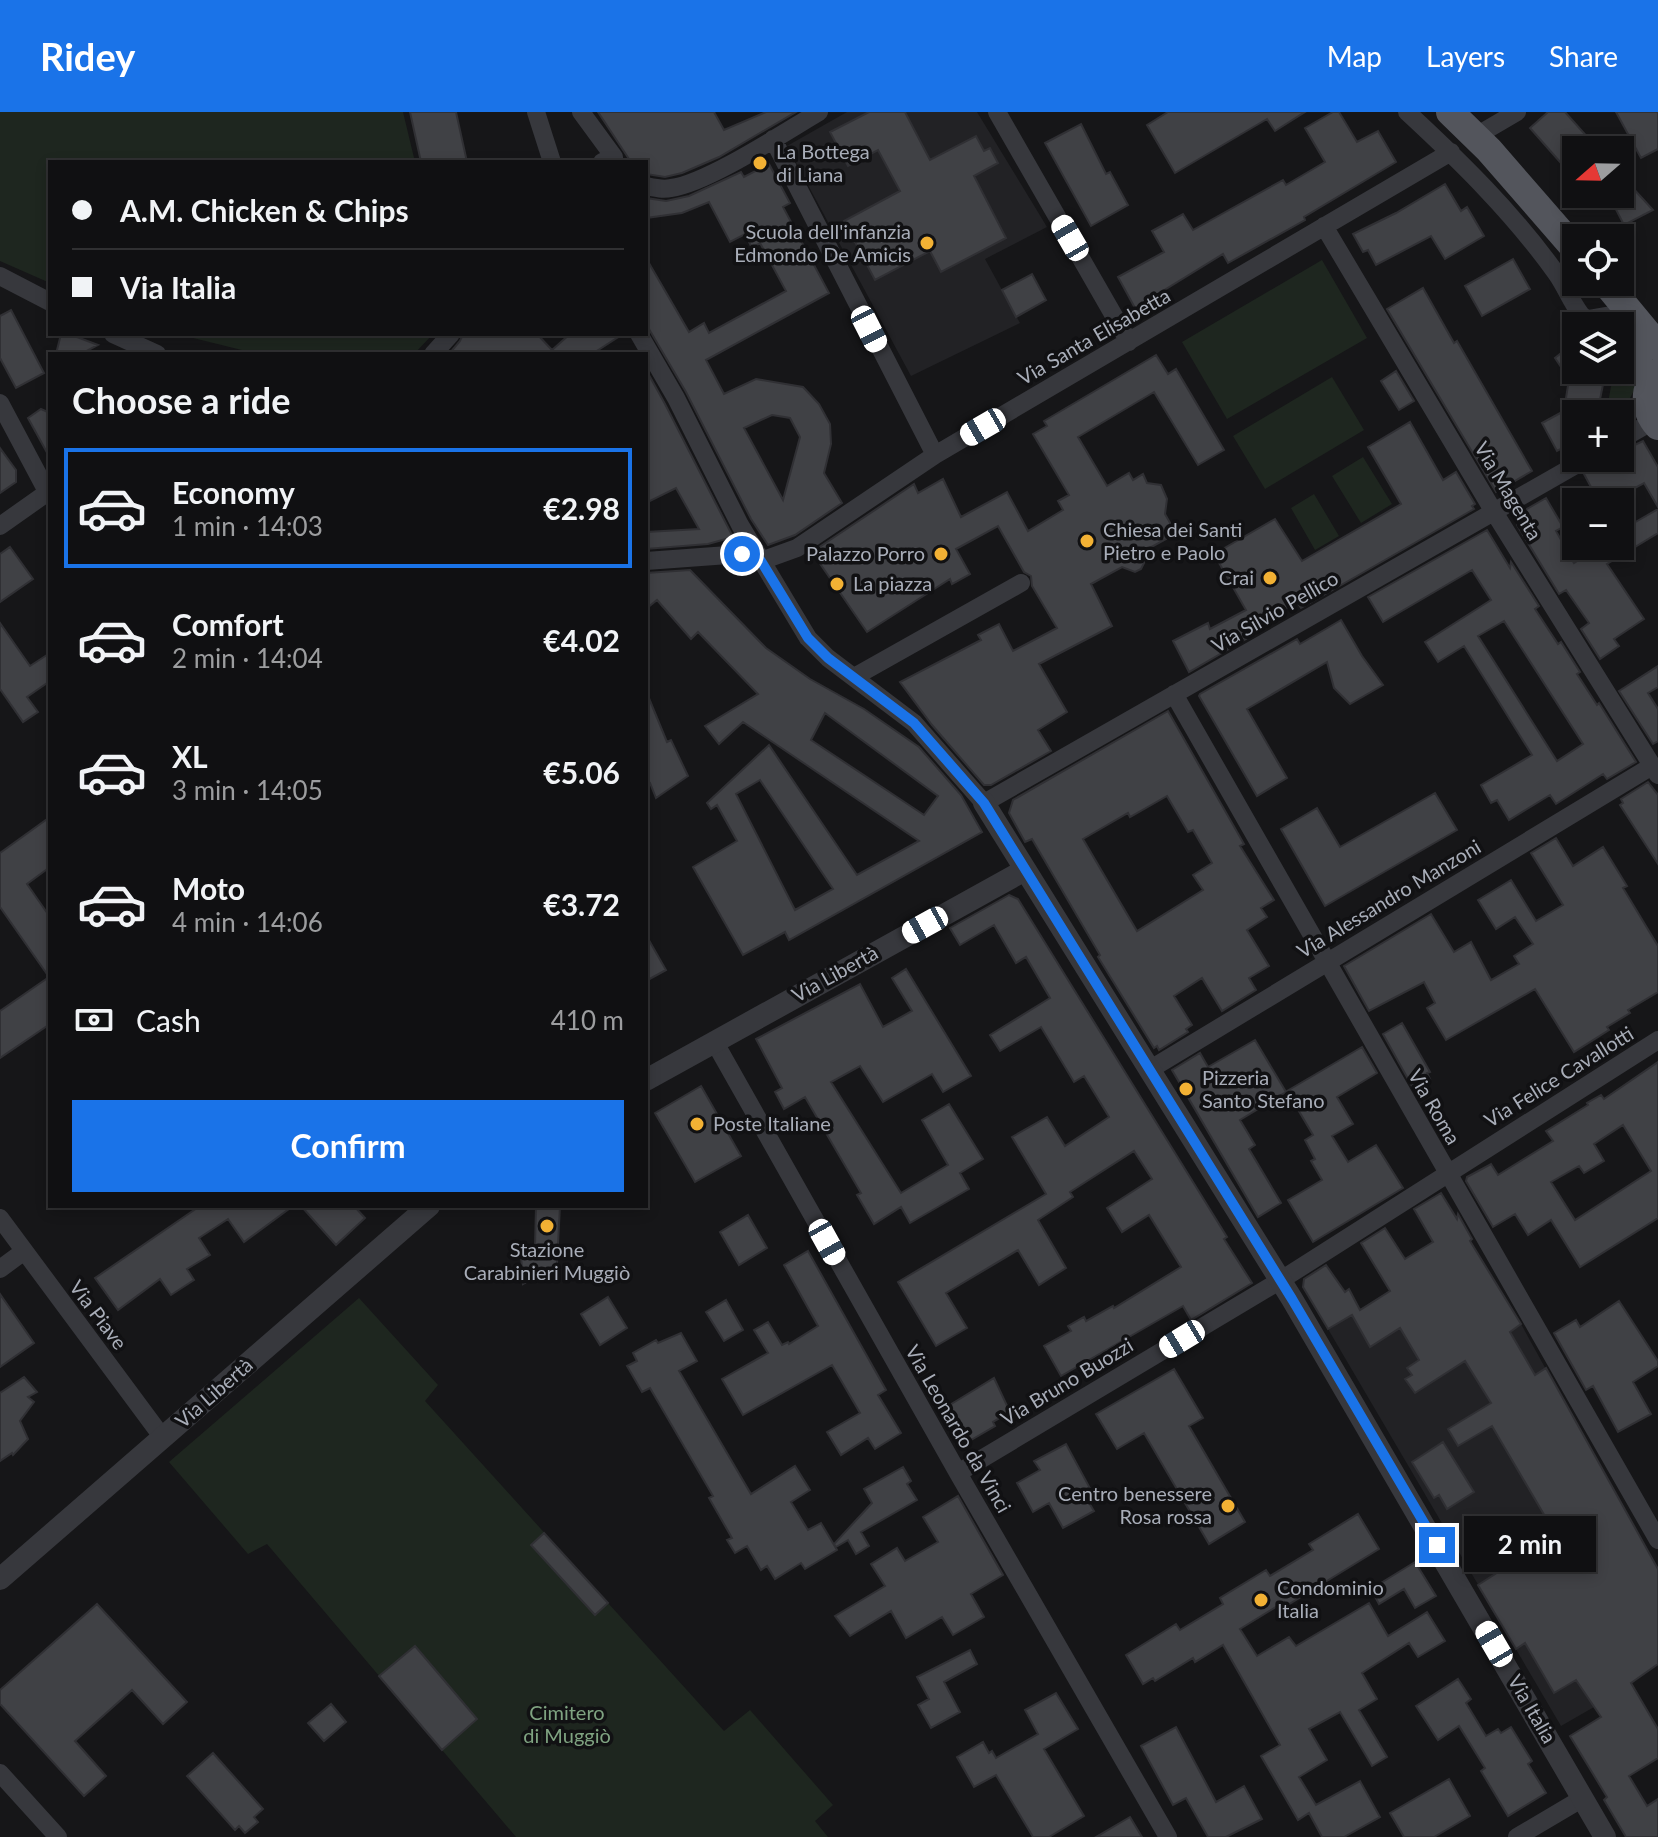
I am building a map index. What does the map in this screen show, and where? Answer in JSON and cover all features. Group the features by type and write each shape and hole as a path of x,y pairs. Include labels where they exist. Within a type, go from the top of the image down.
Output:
{"main road":[{"path":"1450,112 1476,136 1562,235"},
{"path":"1534,204 1562,243"},
{"path":"1617,296 1658,346"},
{"path":"1634,350 1654,378 1646,396 1648,409 1656,423"}],"street":[{"path":"536,112 551,160"},
{"path":"581,112 611,160"},
{"path":"648,186 659,189 682,186 819,112"},
{"path":"997,112 1129,342"},
{"path":"1407,112 1451,152 1506,210 1558,275 1580,312"},
{"path":"1476,136 1517,112"},
{"path":"773,139 935,455"},
{"name":"Via Santa Elisabetta","path":"761,561 797,548 935,455 1451,152"},
{"name":"Via Magenta","path":"1324,226 1494,512 1655,771"},
{"path":"0,276 48,301"},
{"path":"117,336 153,352"},
{"path":"435,352 449,336"},
{"path":"640,336 761,561 808,638 828,658 914,723 984,803"},
{"path":"0,403 48,493"},
{"path":"1634,433 1656,423"},
{"name":"Via Silvio Pellico","path":"984,803 1564,472"},
{"path":"0,526 48,496"},
{"path":"648,561 742,554 761,561"},
{"path":"854,677 1021,583"},
{"name":"Via Roma","path":"1174,694 1658,1540"},
{"name":"Via Alessandro Manzoni","path":"1149,1070 1655,771"},
{"name":"Via Italia","path":"984,803 1281,1280 1605,1837"},
{"name":"Via Libertà","path":"648,1079 1025,870"},
{"name":"Via Felice Cavallotti","path":"1281,1280 1658,1040"},
{"name":"Via Leonardo da Vinci","path":"714,1041 1168,1837"},
{"name":"Via Libertà","path":"0,1579 427,1208"},
{"name":"Via Piave","path":"0,1218 163,1438"},
{"path":"0,1269 23,1252"},
{"name":"Via Bruno Buozzi","path":"958,1473 1281,1280"},
{"path":"0,1773 47,1833"},
{"path":"1517,1837 1583,1798"}],"shaded area":[{"name":"Scuola dell'infanzia Edmondo De Amicis","path":"847,112 977,112 1047,227 985,259 1020,323 911,376 787,146"},
{"path":"1461,1225 1521,1324 1634,1529 1594,1707 1561,1726 1328,1329 1402,1283 1392,1267"}],"green space":[{"path":"0,112 403,112 415,160 48,160 48,282 0,261"},
{"path":"1322,260 1367,338 1227,419 1182,342"},
{"path":"185,336 431,336 416,352 250,352"},
{"path":"1634,371 1639,381 1629,400 1609,400 1611,384 1634,384"},
{"path":"1332,377 1364,430 1265,489 1233,436"},
{"path":"1363,457 1392,504 1361,523 1332,476"},
{"path":"1314,494 1339,536 1315,550 1291,508"},
{"name":"Cimitero di Muggiò","path":"359,1298 438,1385 425,1401 724,1731 750,1710 833,1805 815,1821 828,1837 516,1837 267,1544 248,1554 169,1462"}],"building":[{"path":"410,112 456,112 467,160 421,160"},
{"path":"598,112 714,112 724,130 766,112 796,112 719,157 682,173 665,177 648,174 648,160 630,160"},
{"path":"869,112 905,112 930,160 976,136 984,151 990,148 998,163 974,176 1006,238 941,272 930,251 875,280 844,221 900,191 878,150 848,166 830,132"},
{"path":"1168,112 1305,112 1275,131 1267,119 1175,173 1147,125"},
{"path":"1333,112 1339,112 1357,142 1378,131 1396,162 1304,217 1305,220 1228,263 1223,254 1135,308 1118,277 1164,252 1152,231 1183,214 1193,230 1283,180 1286,185 1325,162 1305,128"},
{"path":"1548,112 1565,112 1586,136 1562,136 1562,164 1530,128"},
{"path":"1616,112 1658,112 1658,149 1641,158 1634,145 1634,136 1629,136"},
{"path":"1081,124 1106,174 1110,172 1128,205 1091,226 1045,143"},
{"path":"769,164 790,203 783,207 829,293 706,360 724,394 756,379 803,387 819,404 830,424 831,444 824,473 842,503 795,535 768,545 648,327 648,261 689,332 704,323 709,333 786,291 760,243 752,248 745,234 730,242 709,202 682,213 648,218 648,198 666,201 689,196 741,172 744,177","holes":["772,415 790,418 800,437 783,500 744,428"]},
{"path":"1445,184 1461,211 1467,207 1484,236 1445,259 1431,236 1376,265 1368,250 1363,252 1353,234"},
{"path":"1634,189 1653,210 1623,224 1615,208 1634,208"},
{"path":"1513,259 1530,289 1482,316 1465,286"},
{"path":"1032,274 1046,300 1016,317 1002,290"},
{"path":"1423,288 1532,471 1496,492 1387,309"},
{"path":"11,310 44,373 16,388 0,358 0,316"},
{"path":"60,336 74,336 98,345 85,352 56,352"},
{"path":"462,336 539,336 552,350 568,336 620,336 595,352 451,352"},
{"path":"1562,352 1562,368 1555,358"},
{"path":"1156,355 1168,374 1176,369 1224,450 1198,465 1154,392 1078,437 1107,486 1129,473 1133,480 1143,474 1147,483 1161,485 1167,499 1165,514 1173,528 1164,533 1166,539 1144,551 1141,569 1135,572 1122,567 1091,584 1112,626 1039,664 1067,712 1038,730 1051,751 991,785 984,785 900,682 981,640 978,635 999,624 1013,651 1057,628 1032,586 1031,576 1024,572 998,526 956,549 970,574 952,584 950,579 867,632 812,552 914,484 918,493 943,479 961,517 1007,492 1028,531 1063,510 1058,501 1069,495 1033,434 1047,426 1044,421"},
{"path":"1396,371 1414,401 1399,410 1381,381"},
{"path":"648,376 733,537 708,544 648,549 648,532 699,529 676,488 648,502"},
{"path":"1568,384 1603,384 1600,400 1566,400"},
{"path":"41,409 48,412 48,454 28,418"},
{"path":"1562,412 1562,448 1557,451 1542,423"},
{"path":"1410,422 1443,480 1456,472 1475,504 1472,506 1474,509 1301,608 1297,602 1243,634 1246,639 1189,672 1173,641 1208,623 1210,629 1246,610 1214,554 1275,519 1302,561 1401,504 1368,447"},
{"path":"1643,441 1658,467 1658,507 1644,483 1634,488 1592,488 1584,474 1634,472 1634,445"},
{"path":"0,448 16,470 16,482 0,493"},
{"path":"1546,498 1562,525 1556,531 1562,542 1562,560 1572,560 1574,563 1579,560 1614,560 1607,564 1644,619 1614,639 1619,646 1600,659 1581,629 1589,623 1566,590 1559,594 1517,525 1518,514"},
{"path":"1658,509 1658,533 1634,548 1634,523"},
{"path":"1487,530 1510,568 1511,562 1539,606 1535,609 1558,644 1561,642 1580,672 1577,674 1636,762 1607,779 1603,774 1556,804 1550,795 1509,820 1497,800 1491,803 1481,785 1532,755 1464,646 1438,662 1425,642 1491,600 1472,570 1383,622 1368,597","holes":["1504,621 1583,744 1557,761 1478,636"]},
{"path":"10,547 33,579 0,602 0,554"},
{"path":"690,570 766,648 919,747 961,795 982,832 789,940 785,932 743,955 693,867 737,841 717,805 711,809 707,803 769,745 857,875 919,841 743,722 719,744 705,726 758,694 698,632 691,639 657,600 648,607 648,573","holes":["825,713 938,796 924,815 811,740","760,780 833,889 795,910 736,794"]},
{"path":"1341,620 1383,685 1350,704 1334,688 1327,662 1247,709 1287,778 1257,796 1199,696 1297,639 1300,644"},
{"path":"0,623 30,666 48,654 48,682 27,697 38,712 23,722 0,689"},
{"path":"1658,666 1658,687 1648,693 1658,709 1658,741 1653,744 1619,691"},
{"path":"648,696 667,742 671,740 688,776 656,798 650,783"},
{"path":"1168,711 1244,844 1240,846 1274,900 1261,908 1267,917 1247,930 1269,966 1249,978 1256,990 1222,1011 1202,978 1174,996 1192,1025 1186,1029 1188,1032 1159,1050 1157,1046 1154,1048 1098,957 1100,955 1032,839 1025,842 1009,813 1013,800","holes":["1167,796 1188,832 1193,830 1212,863 1193,875 1203,890 1137,931 1083,839 1128,813 1130,817"]},
{"path":"1648,782 1658,795 1658,864 1620,805 1623,803 1621,799"},
{"path":"1435,793 1457,830 1325,906 1281,829 1317,808 1340,847"},
{"path":"48,818 48,868 27,884 48,914 48,976 0,907 0,853"},
{"path":"1556,838 1573,866 1603,847 1627,886 1623,888 1658,946 1658,992 1628,1010 1630,1013 1607,1027 1609,1030 1574,1052 1535,989 1446,1040 1427,1008 1435,1003 1424,982 1369,1011 1344,966 1431,914 1454,952 1471,942 1491,980 1519,964 1514,956 1533,944 1515,917 1496,929 1478,900 1511,880 1536,921 1563,905 1531,853"},
{"path":"1009,895 1018,899 1227,1237 1224,1239 1252,1283 1191,1320 1183,1306 1061,1376 1044,1346 1071,1331 1068,1326 1084,1317 1086,1321 1114,1308 1181,1267 1149,1215 1122,1232 1107,1208 1152,1179 1134,1151 1070,1192 1073,1197 1038,1220 1066,1268 1039,1285 1018,1250 946,1293 967,1328 936,1346 898,1282 1046,1194 1012,1137 1047,1117 1065,1146 1109,1117 1084,1076 1074,1082 1041,1027 1000,1051 990,1035 1050,998 1026,957 1016,963 994,925 960,945 950,928"},
{"path":"648,938 666,970 648,980"},
{"path":"906,969 971,1076 943,1092 932,1074 883,1102 860,1066 831,1082 901,1193 948,1165 922,1120 949,1104 983,1159 960,1173 969,1189 910,1223 901,1207 874,1224 857,1195 861,1193 805,1097 784,1109 775,1092 782,1088 756,1039 860,984 883,1027 912,1011 892,978"},
{"path":"48,978 48,1025 0,1058 0,1011"},
{"path":"1402,1023 1430,1072 1427,1073 1430,1079 1413,1088 1383,1034"},
{"path":"1255,1040 1286,1092 1240,1120 1255,1145 1249,1149 1281,1203 1258,1217 1172,1070 1200,1053 1208,1067"},
{"path":"1362,1047 1377,1073 1337,1097 1353,1124 1332,1136 1348,1162 1376,1145 1403,1188 1313,1242 1288,1200 1322,1180 1311,1161 1315,1159 1305,1140 1313,1135 1287,1091"},
{"path":"1658,1062 1658,1218 1580,1267 1551,1220 1528,1235 1515,1214 1493,1227 1466,1181 1467,1177 1491,1164 1498,1175 1553,1141 1546,1131 1601,1095 1604,1099","holes":["1623,1125 1651,1171 1575,1220 1551,1182 1579,1166 1584,1173 1604,1161 1594,1144"]},
{"path":"701,1086 741,1156 695,1182 655,1113"},
{"path":"1441,1193 1457,1219 1458,1214 1472,1239 1470,1241 1521,1324 1510,1332 1535,1375 1546,1368 1658,1569 1658,1664 1631,1683 1658,1729 1658,1758 1629,1776 1647,1806 1658,1799 1658,1837 1626,1837 1604,1800 1607,1797 1570,1736 1601,1717 1576,1680 1554,1693 1525,1643 1516,1649 1478,1585 1556,1535 1492,1426 1458,1446 1448,1429 1491,1403 1465,1361 1415,1393 1405,1379 1412,1375 1407,1368 1419,1360 1400,1328 1370,1347 1352,1315 1328,1329 1303,1287 1304,1279 1326,1265 1345,1292 1349,1289 1360,1310 1390,1291 1361,1243 1385,1228 1405,1259 1433,1242 1414,1209"},
{"path":"197,1208 290,1208 244,1242 228,1219 199,1238 210,1255 187,1269 194,1280 171,1295 160,1279 118,1310 95,1278"},
{"path":"303,1208 356,1208 365,1218 336,1245"},
{"name":"Stazione Carabinieri Muggiò","path":"536,1208 560,1208 557,1264 523,1284 521,1255 535,1247"},
{"path":"748,1215 767,1248 739,1265 720,1232"},
{"path":"808,1251 886,1390 878,1395 901,1433 875,1449 868,1438 841,1455 827,1432 860,1413 832,1365 743,1415 722,1379 768,1353 754,1330 768,1322 782,1345 818,1326 784,1265"},
{"path":"0,1294 34,1343 0,1367"},
{"path":"608,1297 627,1328 600,1345 581,1314"},
{"path":"726,1300 743,1330 724,1341 706,1312"},
{"path":"1619,1301 1658,1361 1658,1366 1633,1382 1651,1414 1618,1432 1593,1386 1586,1390 1554,1333 1576,1320 1580,1327"},
{"path":"681,1333 697,1361 679,1371 751,1494 795,1466 810,1490 791,1502 808,1530 821,1523 837,1550 805,1569 801,1563 775,1579 767,1566 761,1570 747,1546 735,1553 727,1540 732,1538 709,1498 713,1496 650,1388 642,1392 627,1366 637,1361 633,1353 656,1340 658,1343"},
{"path":"1174,1369 1203,1418 1189,1426 1245,1522 1209,1544 1144,1433 1117,1449 1096,1414"},
{"path":"24,1377 37,1392 28,1397 34,1402 20,1421 28,1439 13,1455 0,1461 0,1393"},
{"path":"994,1378 1010,1412 993,1422 995,1426 966,1443 950,1417 953,1415 948,1406"},
{"path":"1443,1442 1474,1492 1447,1509 1439,1495 1434,1498 1412,1462"},
{"path":"1066,1444 1092,1492 1085,1496 1094,1511 1063,1528 1049,1503 1033,1512 1017,1483 1040,1470 1034,1461"},
{"path":"903,1467 911,1481 907,1484 917,1500 861,1532 869,1546 856,1554 848,1540 836,1547 834,1544 872,1503 864,1489"},
{"path":"958,1496 1003,1575 971,1594 984,1617 953,1635 942,1617 906,1638 891,1611 850,1636 835,1616 885,1586 871,1564 897,1548 905,1561 938,1542 923,1517"},
{"path":"1358,1514 1379,1549 1286,1606 1284,1602 1240,1629 1257,1656 1289,1637 1296,1646 1369,1603 1388,1636 1427,1612 1445,1641 1418,1657 1409,1643 1362,1673 1377,1699 1359,1710 1387,1757 1372,1766 1340,1712 1309,1729 1327,1760 1299,1777 1316,1805 1360,1781 1380,1817 1344,1837 1322,1837 1309,1813 1298,1820 1261,1756 1280,1745 1223,1645 1195,1662 1193,1658 1155,1681 1153,1678 1143,1684 1126,1655 1176,1624 1180,1630 1223,1604 1220,1598 1266,1570 1270,1576 1313,1550 1309,1544"},
{"path":"544,1533 608,1603 595,1615 531,1545"},
{"path":"1415,1562 1436,1596 1415,1608 1404,1589 1379,1604 1371,1589"},
{"path":"97,1604 187,1702 163,1724 132,1690 75,1741 106,1776 84,1796 0,1704 0,1690"},
{"path":"415,1646 477,1719 442,1750 379,1676"},
{"path":"970,1650 977,1664 944,1682 960,1712 931,1728 918,1705 929,1699 917,1677"},
{"path":"1458,1679 1471,1699 1466,1703 1486,1736 1498,1729 1501,1733 1511,1727 1532,1761 1528,1764 1546,1793 1508,1816 1481,1771 1485,1768 1459,1726 1438,1740 1416,1706"},
{"path":"1056,1693 1078,1729 1044,1749 1084,1816 1049,1837 1033,1837 996,1775 974,1787 957,1757 983,1742 996,1758 1038,1734 1025,1710"},
{"path":"331,1704 346,1722 324,1741 308,1723"},
{"path":"1176,1727 1216,1802 1244,1786 1262,1819 1226,1837 1208,1837 1186,1798 1173,1805 1141,1746"},
{"path":"213,1753 263,1809 254,1817 258,1822 245,1833 239,1826 235,1830 187,1776"},
{"path":"1449,1779 1470,1816 1434,1837 1404,1837 1390,1813"},
{"path":"1130,1817 1142,1837 1096,1837"}],"place":[{"name":"La Bottega di Liana","path":"760,163"},
{"name":"Scuola dell'infanzia Edmondo De Amicis","path":"927,243"},
{"name":"Chiesa dei Santi Pietro e Paolo","path":"1087,541"},
{"name":"Palazzo Porro","path":"941,554"},
{"name":"Crai","path":"1270,578"},
{"name":"La piazza","path":"837,584"},
{"name":"Pizzeria Santo Stefano","path":"1186,1089"},
{"name":"Poste Italiane","path":"697,1124"},
{"name":"Stazione Carabinieri Muggiò","path":"547,1226"},
{"name":"Centro benessere Rosa rossa","path":"1228,1506"},
{"name":"Condominio Italia","path":"1261,1600"}],"route":[{"path":"742,554 761,561 808,638 828,658 914,723 984,803 1292,1299 1437,1545"}]}
